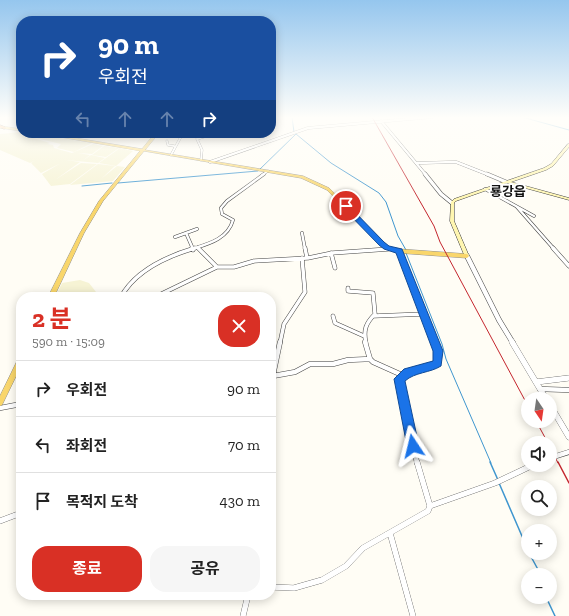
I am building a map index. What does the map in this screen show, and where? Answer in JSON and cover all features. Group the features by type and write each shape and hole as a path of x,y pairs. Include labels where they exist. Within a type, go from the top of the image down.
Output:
{"main road":[{"path":"116,146 302,177 328,190 381,243 390,249 468,256 452,221 452,203 485,189 550,166 568,146"},
{"path":"54,292 92,216 104,198 146,146"},
{"path":"506,182 569,199"},
{"path":"0,403 16,369"}],"street":[{"path":"171,155 174,146"},
{"path":"201,146 203,156 201,160"},
{"path":"210,162 258,146"},
{"path":"399,146 416,163 441,194 452,203"},
{"path":"416,163 456,162 506,182"},
{"path":"123,292 125,288 135,279 176,254 193,250 210,243 230,230 233,220 222,214 221,208 227,201 268,171"},
{"path":"485,189 534,216"},
{"path":"517,208 569,266"},
{"path":"175,237 197,229"},
{"path":"186,233 193,250"},
{"path":"276,362 284,324 304,292 305,258 302,233"},
{"path":"198,248 218,267"},
{"path":"166,292 218,267 234,267 261,260 305,258 331,253 390,249"},
{"path":"348,288 348,291 373,293 376,310 364,329 364,336 370,359 373,362 402,375 438,363 438,351 424,314 404,251"},
{"path":"331,253 335,263 335,268"},
{"path":"468,256 499,320 542,392"},
{"path":"561,257 569,259"},
{"path":"373,316 424,314"},
{"path":"333,316 335,323 364,336"},
{"path":"276,375 295,372 310,364 333,364 348,360 370,359"},
{"path":"276,587 294,588 322,580 346,566 363,548 428,511 430,506 415,457 400,385 402,375"},
{"path":"536,382 569,378"},
{"path":"540,389 569,390"},
{"path":"0,408 16,405"},
{"path":"557,417 569,437"},
{"path":"557,456 569,452"},
{"path":"430,506 495,483 521,471"},
{"path":"0,521 16,515"},
{"path":"390,533 414,616"},
{"path":"243,616 247,600"}],"shaded area":[{"path":"0,146 53,146 54,148 72,153 89,146 102,146 103,146 92,154 78,153 90,155 82,161 91,155 105,158 98,163 66,160 80,162 55,180 81,163 97,164 70,184 51,186 42,174 61,163 41,173 31,163 34,161 30,163 0,150"},
{"path":"59,146 87,146 74,152 57,148"},
{"path":"104,146 119,148 106,157 92,155"},
{"path":"120,148 133,151 116,166 99,163"},
{"path":"98,164 115,166 101,179 117,166 125,167 113,181 70,185"},
{"path":"80,280 89,283 96,292 58,292 62,283"}],"waterway":[{"path":"118,183 258,171 284,146"},
{"path":"310,146 331,163 379,193 386,202 398,236 406,250"},
{"path":"82,186 112,183"},
{"path":"406,253 442,344 446,359 491,463"},
{"path":"490,462 498,480"},
{"path":"499,483 521,534"},
{"path":"533,560 537,568"},
{"path":"549,604 555,616"}],"railway":[{"path":"388,146 434,226 440,242 521,393"},
{"path":"540,428 544,436"},
{"path":"558,462 569,483"}],"district":[{"name":"룡강읍","path":"508,191"}],"route":[{"path":"346,206 381,243 387,248 399,251 402,255 438,351 438,363 408,372 402,375 400,379 413,446"}]}
